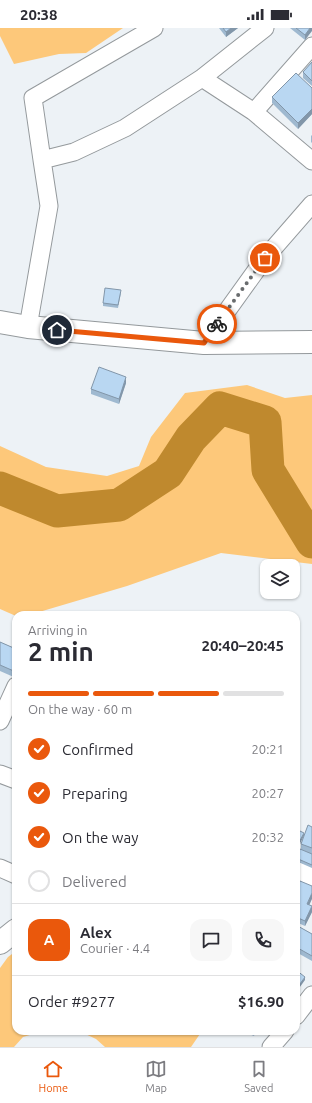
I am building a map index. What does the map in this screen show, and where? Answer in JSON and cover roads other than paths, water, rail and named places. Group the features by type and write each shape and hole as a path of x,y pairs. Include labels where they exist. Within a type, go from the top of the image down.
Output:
{"main road":[{"path":"0,322 28,328 204,343 312,342"},
{"path":"300,874 312,877"},
{"path":"0,943 12,933"}],"street":[{"path":"28,328 48,206 33,98 154,28"},
{"path":"42,160 74,152 125,128 202,78 265,28"},
{"path":"254,112 312,46"},
{"path":"202,78 254,112 312,161"},
{"path":"204,343 265,258 312,204"},
{"path":"0,721 12,695"},
{"path":"0,774 12,778"},
{"path":"0,868 12,873"},
{"path":"300,1011 312,995"},
{"path":"271,1047 282,1035"}],"waterway":[{"path":"0,488 57,511 119,505 168,473 191,438 220,408 265,422 268,470 312,542"}]}
